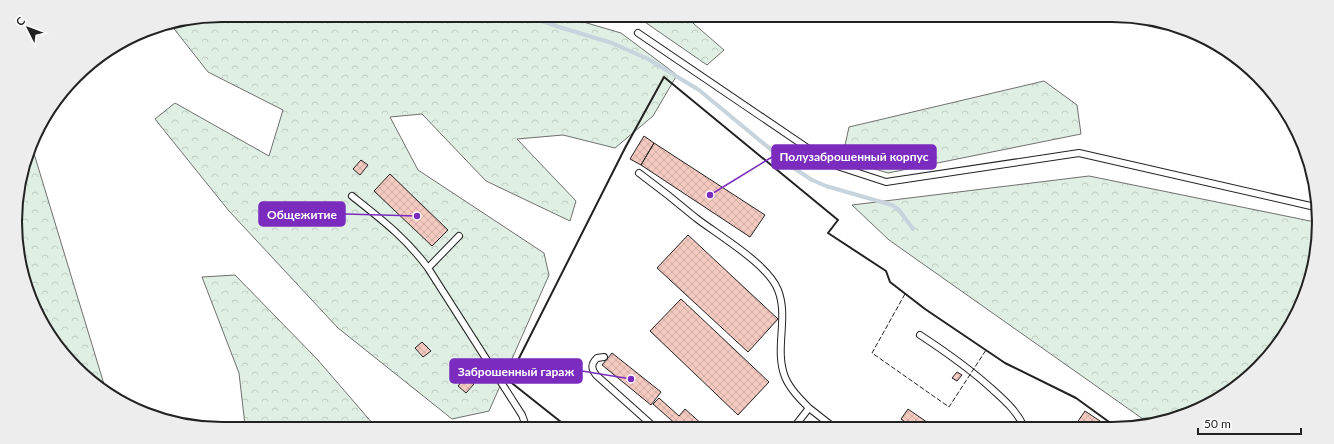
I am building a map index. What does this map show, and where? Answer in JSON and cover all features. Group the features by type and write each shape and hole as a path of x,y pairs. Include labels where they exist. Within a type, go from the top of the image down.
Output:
{"lane":[{"path":"638,33 831,164 886,182 1079,153 1312,206"},
{"path":"639,173 676,200 697,218 742,250 778,288 783,318 780,354 782,367 790,387 809,408 827,422"},
{"path":"352,196 394,230 415,250 522,415 525,422"},
{"path":"428,268 459,236"},
{"path":"920,335 978,376 1011,407 1022,422"},
{"path":"604,357 597,358 592,366 592,370 596,376 648,422"},
{"path":"798,422 809,408"}],"green space":[{"path":"209,22 583,22 621,33 677,75 653,116 615,148 563,135 517,139 576,201 570,221 486,181 422,114 390,117 418,170 544,253 549,275 489,411 452,419 338,328 229,211 155,119 175,103 269,156 283,110 208,72 174,28"},
{"path":"645,22 692,22 724,50 707,65"},
{"path":"1044,81 1077,105 1081,134 888,173 842,159 849,127"},
{"path":"34,154 104,383 90,372 63,344 37,299 29,274 22,235 22,209 26,183"},
{"path":"1089,176 1312,221 1312,235 1305,274 1297,299 1271,344 1262,354 1234,381 1212,395 1189,407 1164,415 1143,419 889,240 852,205"},
{"path":"235,275 317,359 371,422 245,422 239,373 202,277"}],"building":[{"path":"644,136 654,143 641,165 630,159"},
{"path":"654,143 765,215 750,237 641,165"},
{"path":"361,160 368,165 360,175 353,169"},
{"path":"390,174 448,230 432,246 374,191"},
{"path":"688,235 778,319 748,352 657,268"},
{"path":"681,299 769,382 738,415 650,331"},
{"path":"422,342 431,351 423,357 415,348"},
{"path":"612,353 661,392 651,405 602,365"},
{"path":"957,372 962,375 957,381 952,378"},
{"path":"466,377 474,384 466,393 458,386"},
{"path":"659,398 679,416 685,409 700,422 673,422 653,404"},
{"path":"908,409 927,422 905,422 901,419"},
{"path":"1085,411 1102,422 1077,422"}],"waterway":[{"path":"545,22 612,43 648,59 699,90 792,167 812,180 826,186 892,205 899,210 913,229"}],"fence":[{"path":"905,294 872,353 949,407 986,350"}],"wall":[{"path":"561,422 508,380 625,148 664,77 838,220 828,233 886,271 890,282 925,309 1005,363 1076,398 1109,422"}],"place":[{"name":"Полузаброшенный корпус","path":"710,195"},
{"name":"Общежитие","path":"417,216"},
{"name":"Заброшенный гараж","path":"631,379"}]}
